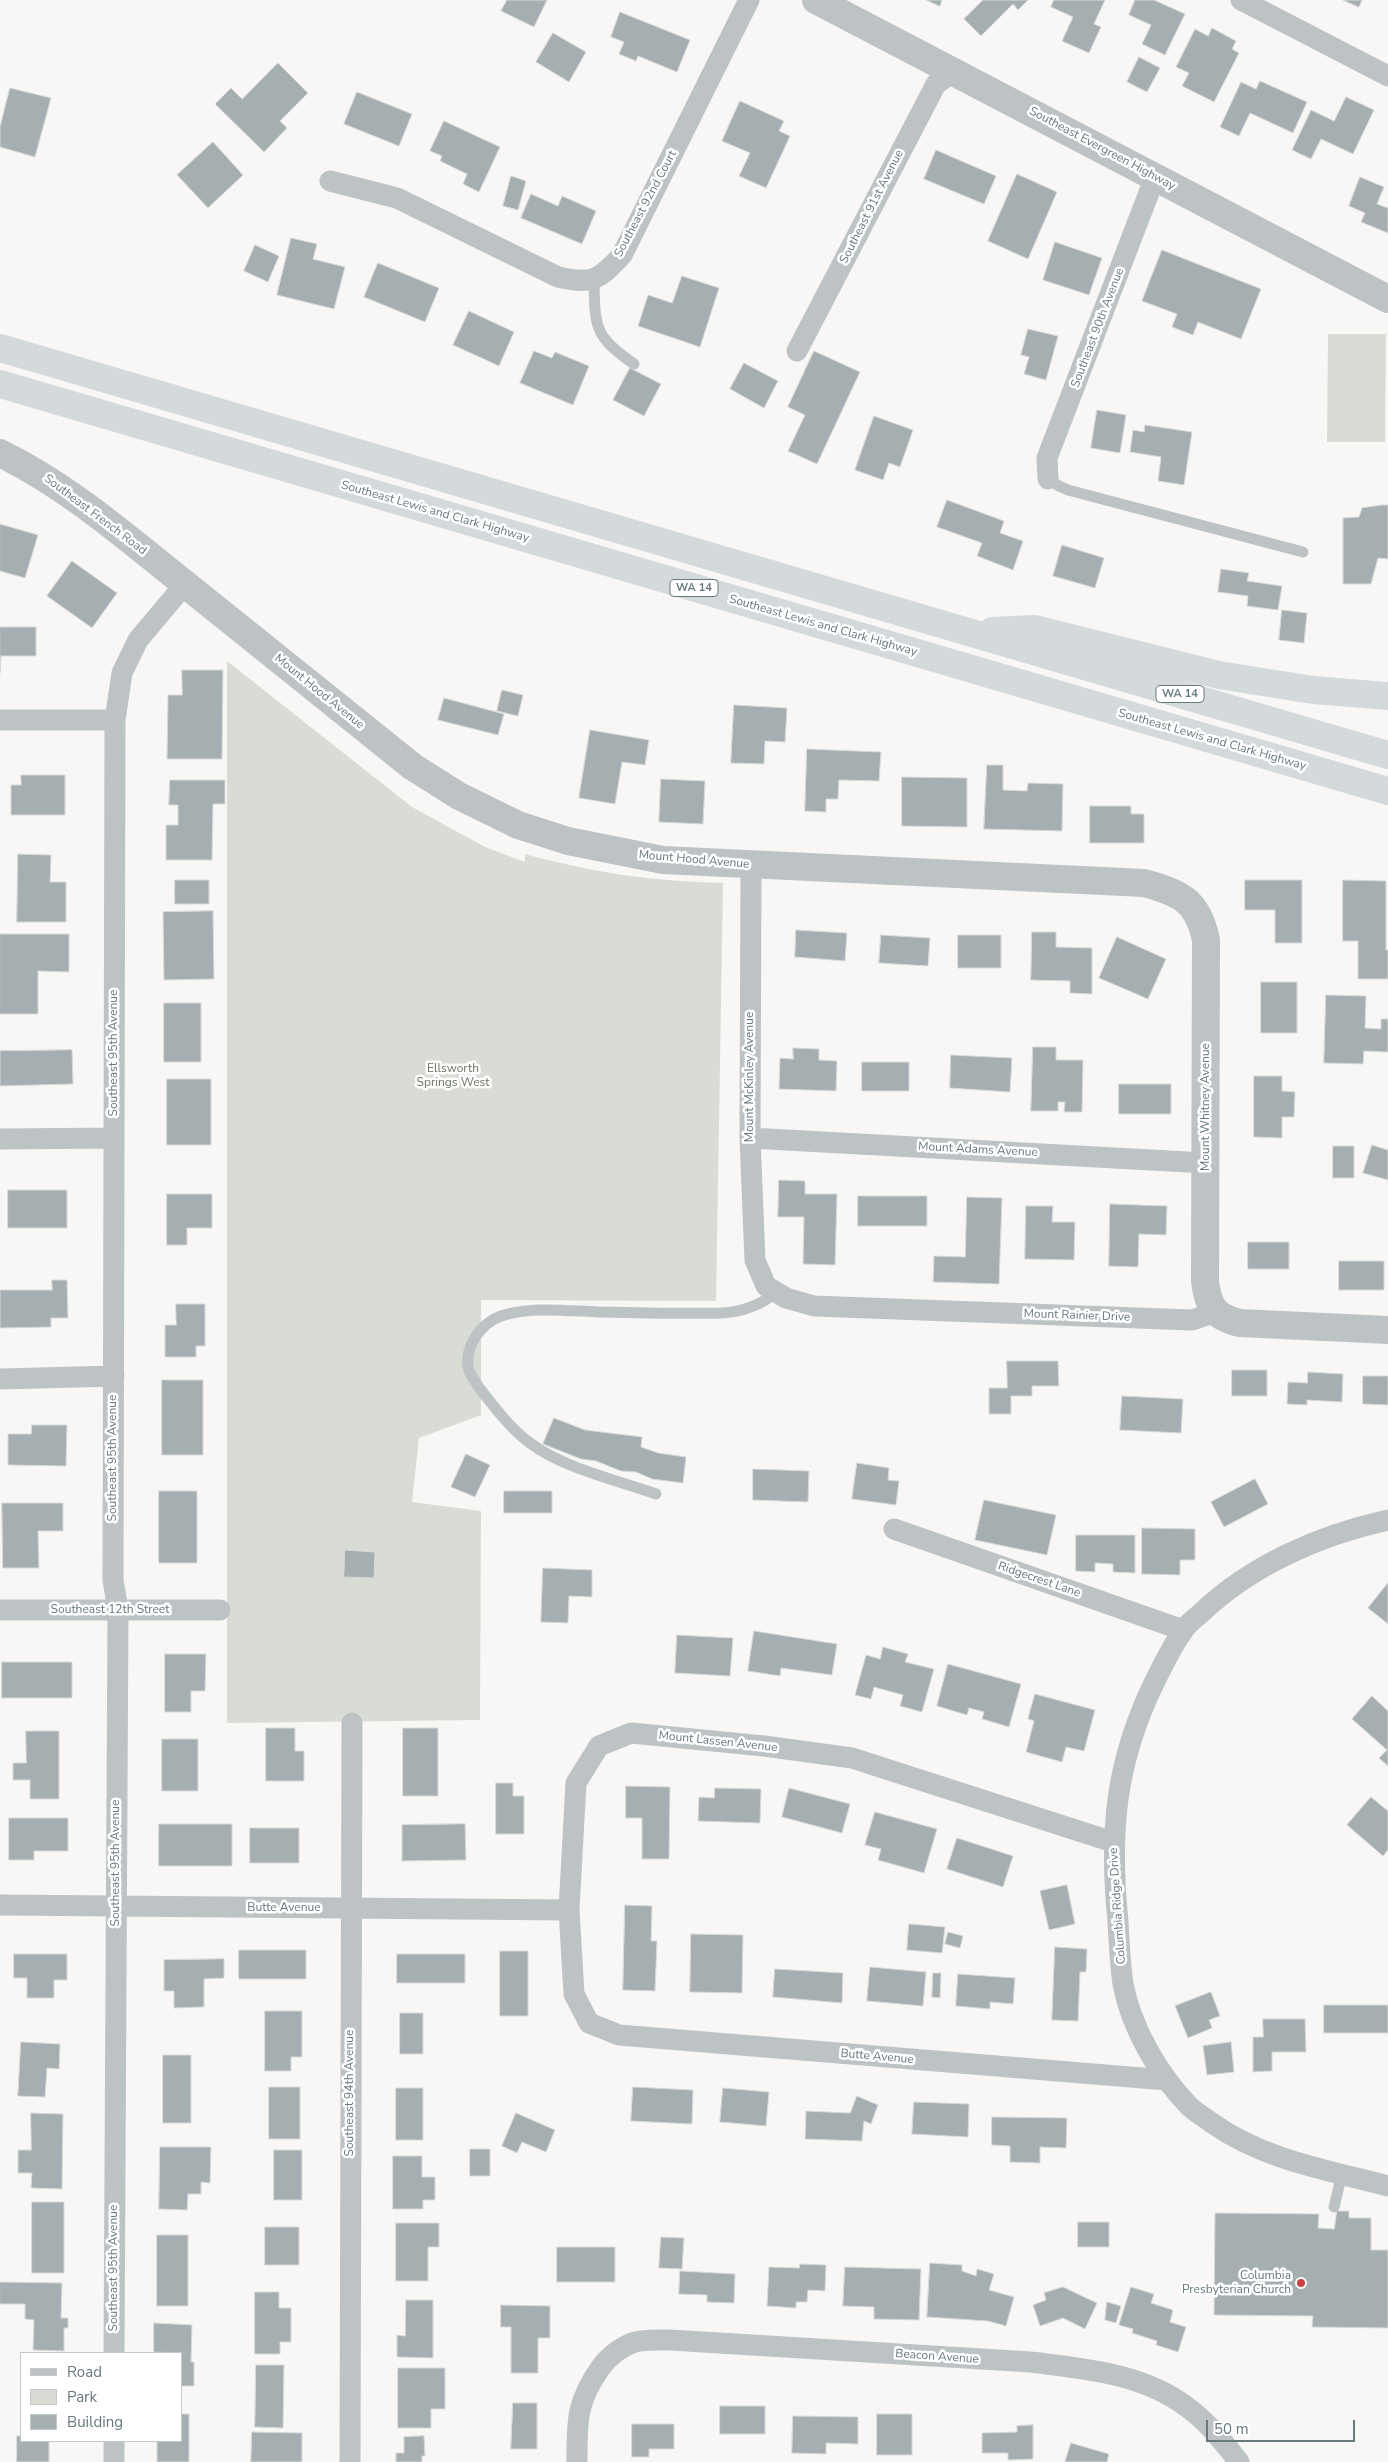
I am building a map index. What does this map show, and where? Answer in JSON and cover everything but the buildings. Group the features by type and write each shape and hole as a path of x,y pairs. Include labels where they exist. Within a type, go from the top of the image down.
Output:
{"highway":[{"name":"WA 14","path":"0,348 1388,755"},
{"name":"Southeast Lewis and Clark Highway","path":"0,384 1388,791"},
{"path":"971,632 1035,629 1219,675 1312,690 1388,696"}],"street":[{"name":"Southeast 92nd Court","path":"594,280 608,270 622,255 750,0"},
{"name":"Southeast Evergreen Highway","path":"816,0 1388,299"},
{"path":"1241,0 1388,76"},
{"name":"Southeast 91st Avenue","path":"797,351 936,84 955,71"},
{"name":"Southeast 90th Avenue","path":"1048,478 1047,458 1155,177"},
{"path":"330,181 398,198 558,277 574,281 594,280"},
{"name":"Southeast French Road","path":"0,453 27,466 59,486 185,584"},
{"name":"Southeast 95th Avenue","path":"114,2352 118,1610 113,1580 115,720 122,673 138,640 185,584"},
{"name":"Mount Hood Avenue","path":"185,584 413,767 488,812 518,825 568,841 609,851 663,860 1144,884 1171,890 1191,904"},
{"path":"0,720 115,720"},
{"name":"Mount McKinley Avenue","path":"751,865 750,1138 755,1260 772,1289"},
{"name":"Mount Whitney Avenue","path":"1191,904 1202,921 1206,940 1204,1282 1207,1301 1216,1312"},
{"path":"0,1139 114,1138"},
{"name":"Mount Adams Avenue","path":"750,1138 1206,1163"},
{"name":"Mount Rainier Drive","path":"772,1289 786,1298 814,1306 1192,1320 1216,1312"},
{"path":"1216,1312 1225,1320 1240,1323 1388,1330"},
{"path":"0,1380 114,1376"},
{"name":"Columbia Ridge Drive","path":"1388,1520 1317,1541 1248,1575 1213,1602 1183,1630 1142,1708 1126,1753 1117,1798 1113,1842 1115,1897 1123,1984 1130,2010 1142,2037 1167,2080 1190,2107 1234,2139 1269,2154 1388,2186"},
{"name":"Ridgecrest Lane","path":"894,1530 1183,1630"},
{"name":"Southeast 12th Street","path":"0,1610 220,1610"},
{"name":"Southeast 94th Avenue","path":"350,2462 352,1723"},
{"name":"Mount Lassen Avenue","path":"589,2024 574,1994 569,1910 576,1783 599,1746 630,1733 764,1746 852,1758 1113,1842"},
{"name":"Butte Avenue","path":"0,1905 569,1910"},
{"name":"Butte Avenue","path":"589,2024 619,2035 1167,2080"},
{"name":"Beacon Avenue","path":"577,2462 577,2428 580,2406 588,2386 607,2359 635,2342 670,2340 1031,2362 1091,2369 1132,2379 1158,2390 1188,2407 1216,2433 1239,2462"},
{"path":"114,2442 114,2462"}],"lane":[{"path":"594,280 594,308 600,334 611,348 634,364"},
{"path":"1048,478 1068,490 1302,552"},
{"path":"656,1494 565,1462 530,1443 497,1411 472,1378 468,1366 470,1349 476,1336 487,1324 500,1316 559,1310 722,1313 761,1303 772,1289"},
{"path":"1334,2207 1342,2174"}],"green space":[{"path":"1328,334 1386,334 1385,442 1327,442"},
{"name":"Ellsworth Springs West","path":"227,661 412,807 485,847 525,862 525,854 623,875 723,883 716,1301 481,1300 481,1415 419,1438 412,1502 481,1511 480,1720 227,1723"}],"place":[{"name":"Columbia Presbyterian Church","path":"1301,2283"}]}
